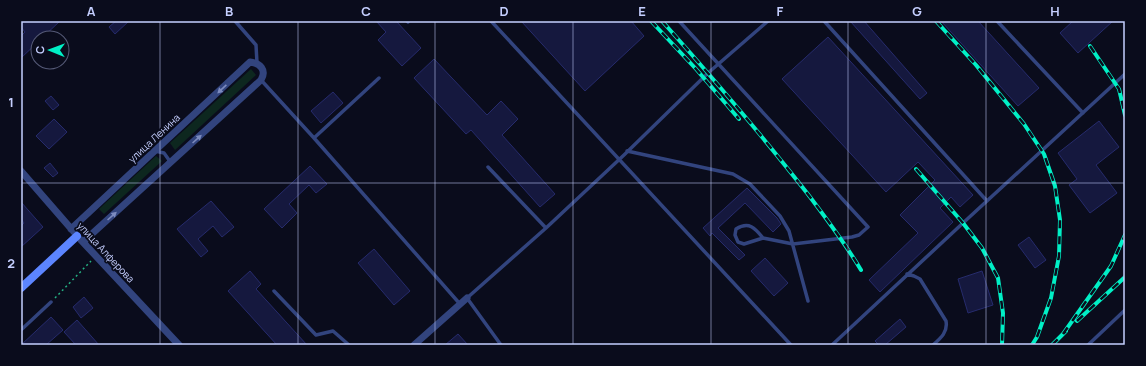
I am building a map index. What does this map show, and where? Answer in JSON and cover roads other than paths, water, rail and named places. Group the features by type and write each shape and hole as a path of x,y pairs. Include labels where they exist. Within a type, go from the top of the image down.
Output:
{"street":[{"path":"83,242 261,80 263,76 262,67 254,62"},
{"name":"улица Ленина","path":"71,228 254,62"},
{"name":"улица Алферова","path":"21,171 77,236 179,345"},
{"path":"21,288 77,236"},
{"path":"414,345 467,298"}],"lane":[{"path":"235,21 256,45 254,62"},
{"path":"491,21 790,345"},
{"path":"679,21 868,227 859,236 793,244 763,238 744,244 738,242 735,235 736,229 741,226 749,226 756,229 763,238"},
{"path":"501,345 467,298 546,228 703,78 768,21"},
{"path":"824,21 987,201"},
{"path":"997,21 1083,113"},
{"path":"832,345 1125,74"},
{"path":"314,138 379,78"},
{"path":"261,80 460,304"},
{"path":"155,151 164,153 169,160 168,165"},
{"path":"627,152 733,174 750,184 780,216 789,231 808,301"},
{"path":"488,167 546,228"},
{"path":"908,274 920,279 946,320 946,331 933,345"},
{"path":"274,291 316,335 333,331 349,345"},
{"path":"21,330 51,302"},
{"path":"1088,345 1125,310"}],"railway":[{"path":"651,21 696,69 739,119"},
{"path":"662,21 790,171 835,231 861,270"},
{"path":"936,21 976,65 1024,124 1044,154 1055,186 1060,220 1059,256 1051,298 1037,337 1032,345"},
{"path":"1090,46 1119,89 1125,115"},
{"path":"916,169 963,223 982,248 998,278 1003,313 1002,345"},
{"path":"1063,334 1111,266 1125,235"},
{"path":"1077,321 1125,277"},
{"path":"1052,345 1066,331"}]}
